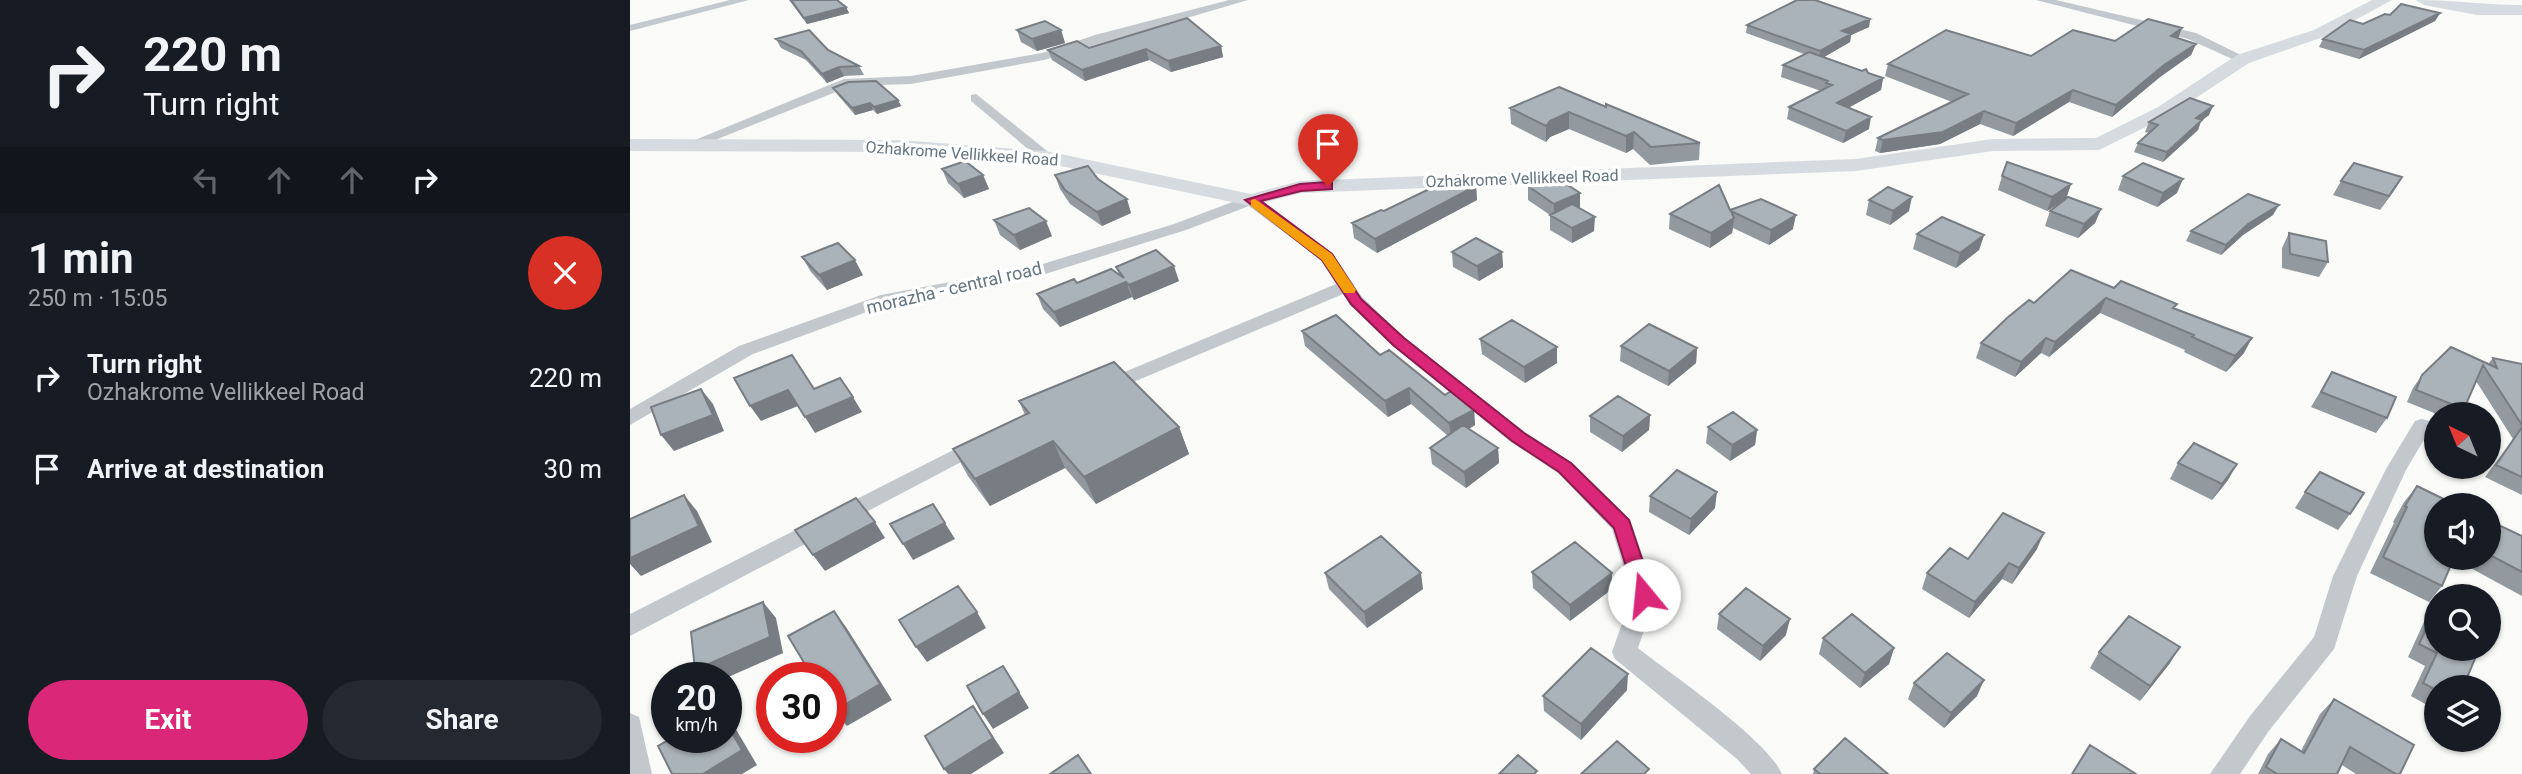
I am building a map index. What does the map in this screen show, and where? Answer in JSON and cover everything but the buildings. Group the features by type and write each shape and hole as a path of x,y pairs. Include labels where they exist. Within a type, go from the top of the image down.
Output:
{"main road":[{"name":"Ozhakrome Vellikkeel Road","path":"630,145 900,146 1046,157 1251,200 1300,187 1856,165 1993,145 2099,144 2164,111 2243,59 2320,33 2384,0"},
{"path":"2424,0 2477,10 2522,10"}],"street":[{"path":"630,28 743,0"},
{"path":"690,145 849,82 911,80 1044,56 1099,38 1242,0"},
{"path":"2042,0 2192,36 2243,59"},
{"path":"976,98 1046,157"},
{"path":"1251,200 1328,257 1356,301 1399,342 1518,437 1565,468 1622,525 1644,595 1624,652 1747,750 1768,774"},
{"name":"morazha - central road","path":"630,418 746,350 887,299 1039,270 1180,227 1251,200"},
{"path":"1083,396 1346,286"},
{"path":"2224,774 2259,724 2325,642 2345,576 2396,469 2422,426"},
{"path":"630,625 996,435"},
{"path":"630,725 638,774"}],"slow traffic":[{"path":"1255,203 1300,239 1328,257 1349,290"}],"route":[{"path":"1328,186 1300,187 1251,200 1300,239 1328,257 1356,301 1399,342 1518,437 1565,468 1622,525 1644,595"}]}
